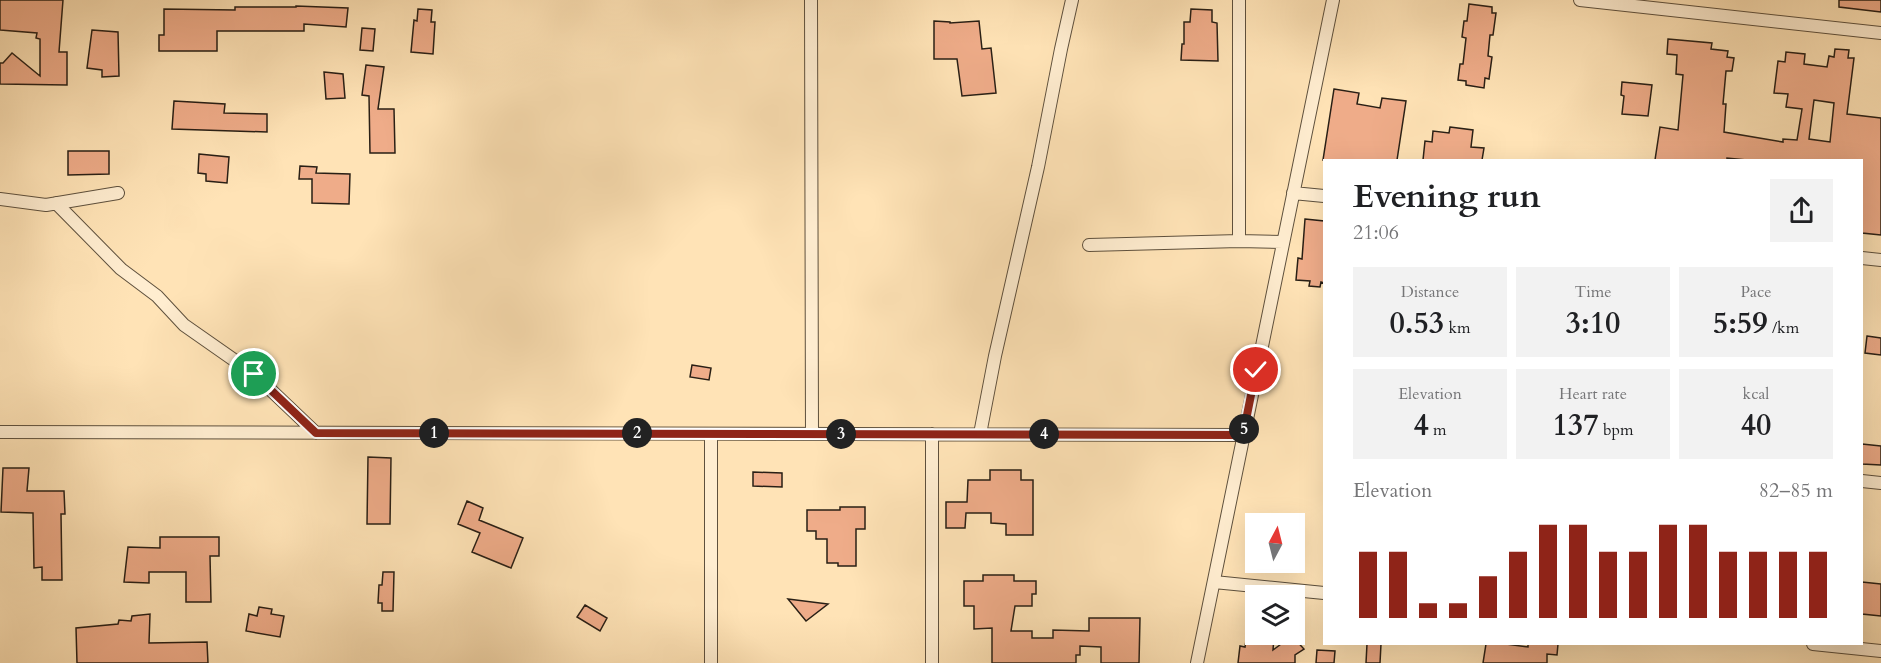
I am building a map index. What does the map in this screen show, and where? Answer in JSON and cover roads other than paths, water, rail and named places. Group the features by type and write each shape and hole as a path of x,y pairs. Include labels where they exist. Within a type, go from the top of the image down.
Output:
{"street":[{"path":"811,0 812,434"},
{"path":"980,434 1072,0"},
{"path":"1239,0 1239,241"},
{"path":"1197,663 1333,0"},
{"path":"1580,0 1881,33"},
{"path":"1293,193 1323,196"},
{"path":"0,199 46,205 118,194"},
{"path":"56,203 121,269 157,296 184,325 254,374 316,433"},
{"path":"1089,245 1283,242"},
{"path":"1863,258 1881,260"},
{"path":"0,432 1243,435"},
{"path":"711,434 711,663"},
{"path":"932,434 932,663"},
{"path":"1863,481 1881,483"},
{"path":"1214,582 1323,593"},
{"path":"1823,645 1881,651"}]}
